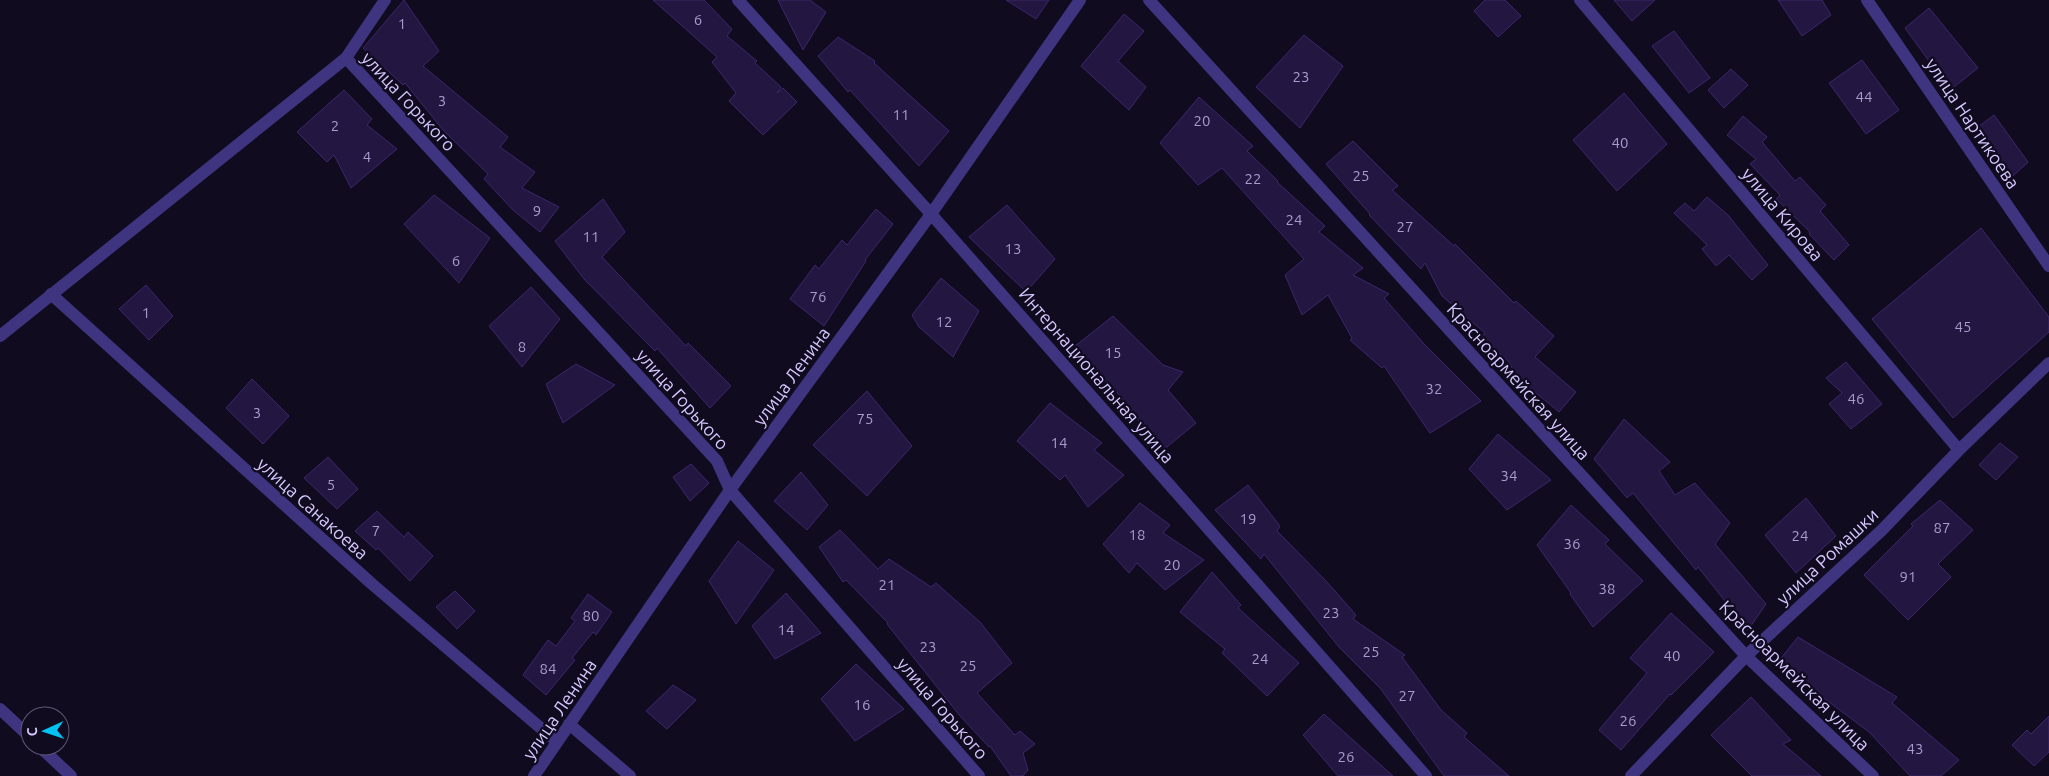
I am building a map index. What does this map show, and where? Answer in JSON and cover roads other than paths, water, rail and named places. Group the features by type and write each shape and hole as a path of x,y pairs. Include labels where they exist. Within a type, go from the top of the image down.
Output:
{"street":[{"path":"0,336 346,58 385,0"},
{"name":"Интернациональная улица","path":"738,0 931,214 1426,776"},
{"name":"улица Ленина","path":"534,776 730,490 931,214 1080,0"},
{"name":"Красноармейская улица","path":"1149,0 1746,656 1873,776"},
{"name":"улица Кирова","path":"1580,0 1959,450"},
{"name":"улица Нартикоева","path":"1867,0 2049,266"},
{"name":"улица Горького","path":"346,58 717,462 730,490 979,776"},
{"name":"улица Санакоева","path":"51,294 372,584 557,742"},
{"name":"улица Ромашки","path":"1632,776 1746,656 1882,530 1959,450 2049,363"},
{"path":"0,709 20,728"},
{"path":"569,724 630,776"},
{"path":"50,756 71,776"}]}
